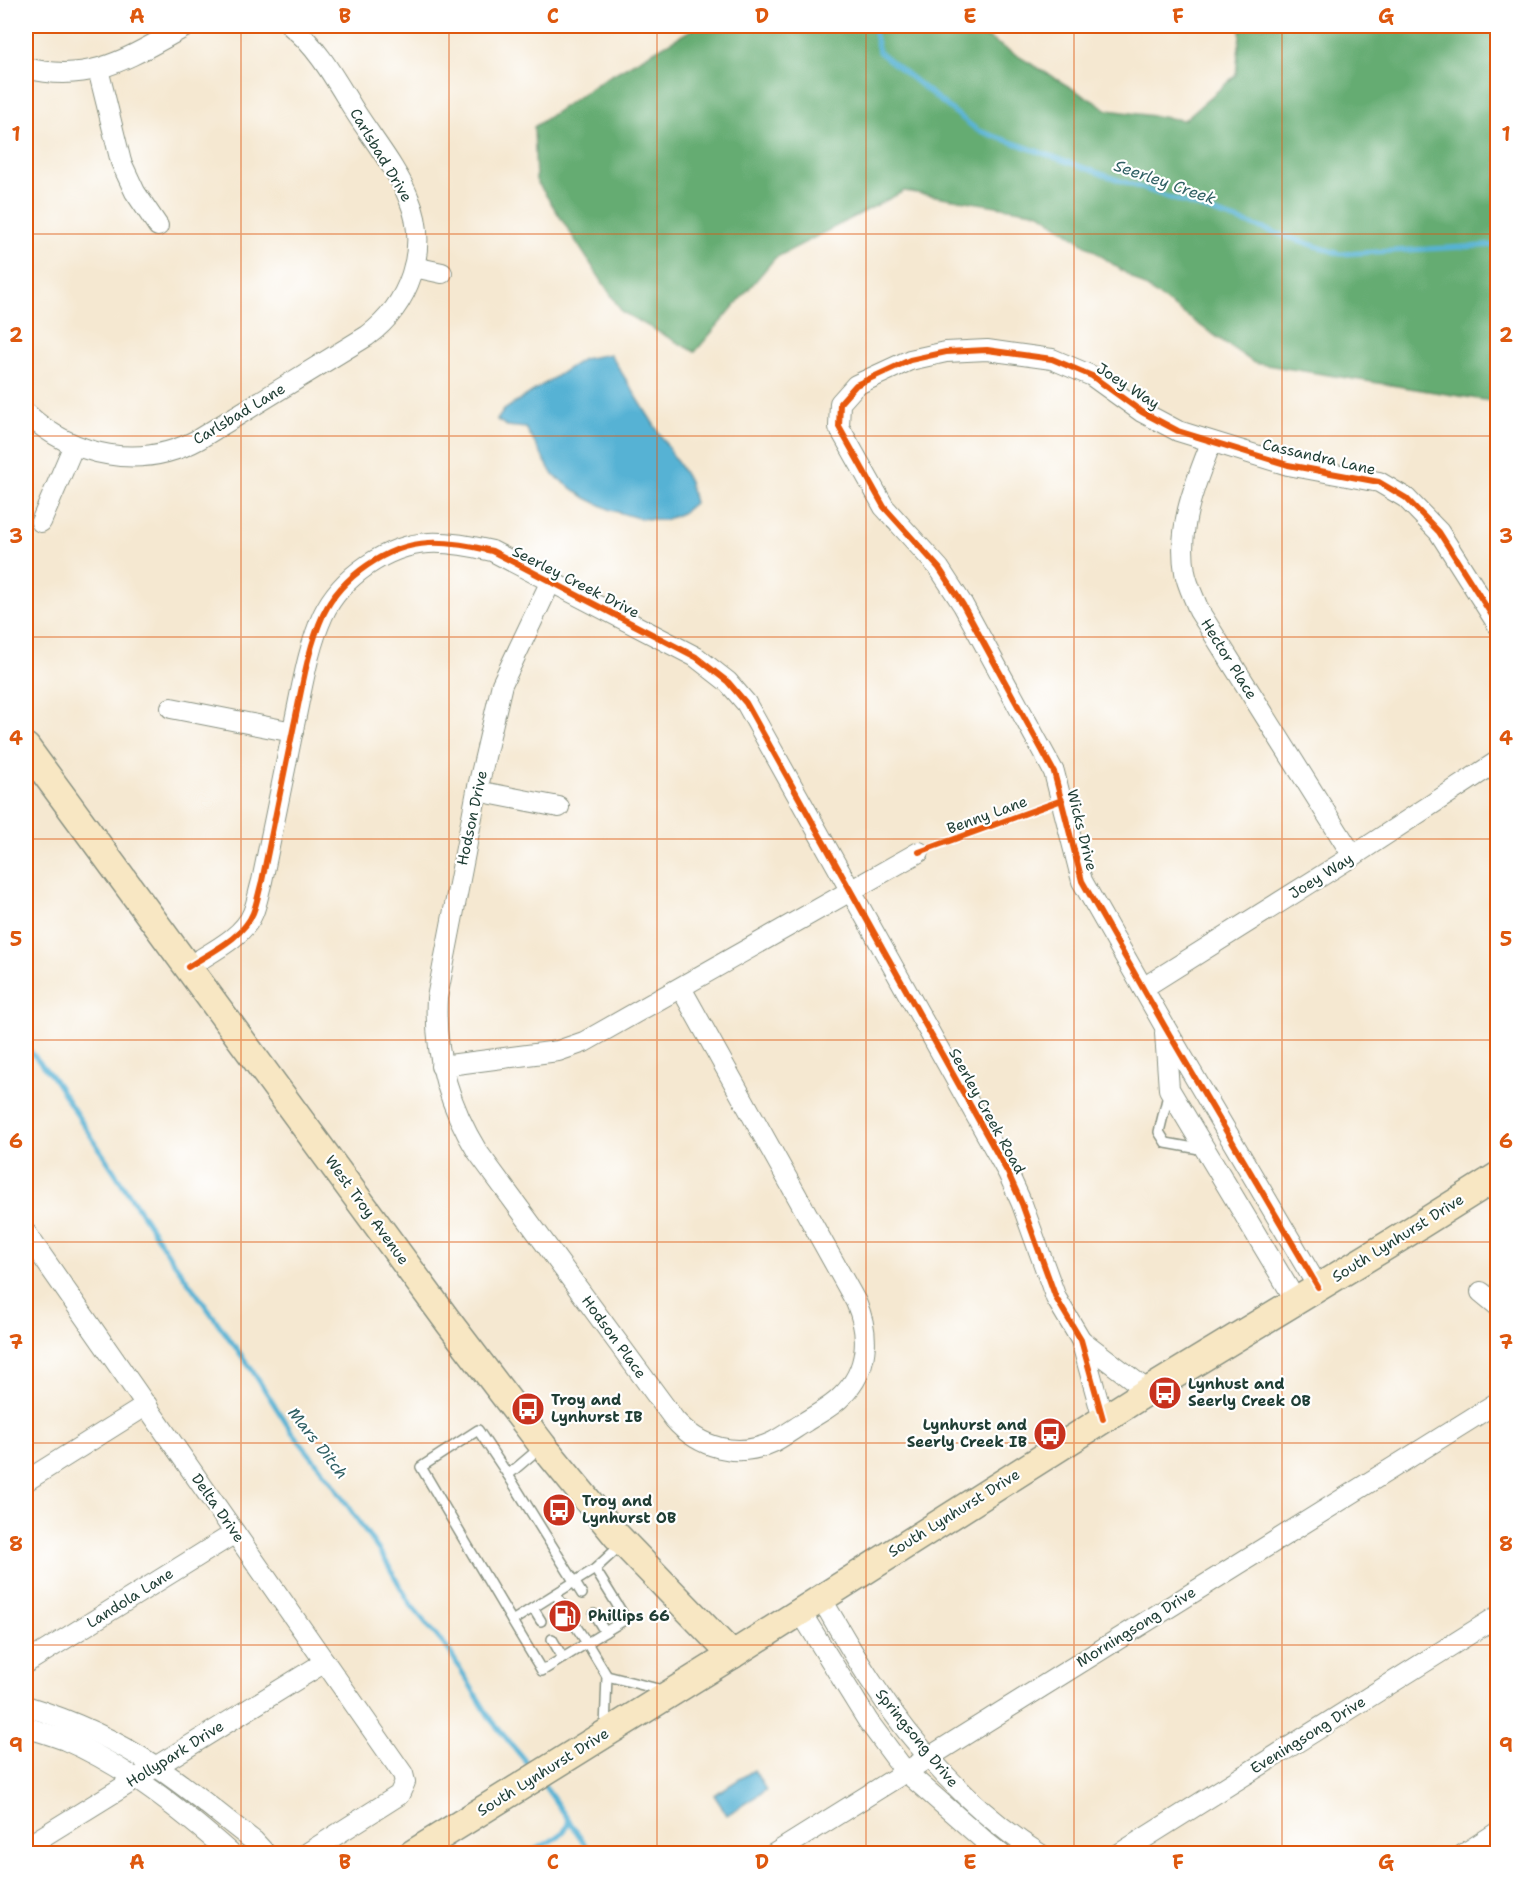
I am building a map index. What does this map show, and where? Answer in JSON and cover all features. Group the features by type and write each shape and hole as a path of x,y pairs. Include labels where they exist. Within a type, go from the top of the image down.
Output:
{"main road":[{"name":"West Troy Avenue","path":"26,747 456,1332 543,1446 623,1543 732,1655"},
{"name":"South Lynhurst Drive","path":"412,1854 732,1655 1103,1419 1497,1176"}],"street":[{"path":"26,68 57,74 74,74 98,69 123,60 187,26"},
{"name":"Carlsbad Drive","path":"291,26 313,47 408,195 417,231 414,267 404,295 385,321 367,336 316,367"},
{"path":"98,69 121,162 135,192 158,226"},
{"path":"414,267 442,273"},
{"name":"Joey Way","path":"856,385 910,360 946,352 987,350 1052,359 1092,376 1142,412 1178,431 1211,443"},
{"name":"Carlsbad Lane","path":"26,413 50,432 74,446 97,453 129,457 154,455 177,449 199,439 316,367"},
{"name":"Wicks Drive","path":"856,385 840,404 839,427 884,507 939,568 963,605 1054,772 1082,881 1318,1287"},
{"name":"Cassandra Lane","path":"1211,443 1288,465 1379,482 1406,498 1439,532 1497,625"},
{"name":"Hector Place","path":"1211,443 1189,503 1184,531 1185,573 1199,611 1353,856"},
{"path":"42,522 74,446"},
{"name":"Seerley Creek Drive","path":"188,967 229,940 244,927 253,915 313,643 331,600 349,580 377,560 394,551 426,543 468,545 492,551 696,657 728,682 751,711 851,892"},
{"name":"Hodson Drive","path":"441,1066 436,1028 437,998 477,790 505,676 550,582"},
{"path":"171,708 292,732"},
{"name":"Joey Way","path":"1143,988 1353,856 1497,761"},
{"path":"477,790 559,807"},
{"path":"441,1066 567,1048 589,1040 920,852"},
{"name":"Seerley Creek Road","path":"851,892 1008,1173 1022,1204 1056,1298 1081,1340 1103,1419"},
{"name":"Hodson Place","path":"441,1066 455,1110 477,1151 674,1419 689,1433 709,1445 737,1451 762,1446 778,1439 832,1404 847,1391 861,1368 866,1346 865,1331 856,1302 681,988"},
{"name":"Wicks Drive","path":"1165,1027 1169,1089 1296,1301"},
{"name":"Delta Drive","path":"26,1233 401,1772 404,1786 402,1792 306,1854"},
{"path":"1481,1292 1497,1306"},
{"name":"Seerley Creek Road","path":"1081,1340 1148,1391"},
{"name":"Morningsong Drive","path":"774,1854 1497,1402"},
{"path":"26,1481 147,1405"},
{"name":"Landola Lane","path":"26,1663 235,1533"},
{"name":"Springsong Drive","path":"810,1604 928,1756 968,1798 1040,1854"},
{"name":"Springsong Drive","path":"810,1604 868,1721 905,1771 1001,1854"},
{"name":"Eveningsong Drive","path":"1119,1854 1497,1616"},
{"name":"Hollypark Drive","path":"26,1847 325,1662"},
{"path":"26,1706 65,1718 112,1740 156,1766 254,1841 266,1854"},
{"path":"26,1727 65,1740 134,1780 175,1807 231,1854"},
{"path":"1464,1854 1497,1832"}],"lane":[{"path":"1169,1089 1160,1132 1166,1143 1205,1150"},
{"path":"582,1594 478,1430 421,1467 542,1671 626,1619 595,1569"},
{"path":"508,1475 543,1446"},
{"path":"512,1621 595,1569 623,1543"},
{"path":"556,1594 563,1606"},
{"path":"533,1608 541,1620"},
{"path":"594,1614 605,1632"},
{"path":"575,1625 607,1676 605,1734"},
{"path":"552,1639 563,1658"},
{"path":"607,1676 671,1692"}],"green space":[{"path":"698,26 968,26 1108,110 1184,120 1236,75 1241,26 1497,26 1497,402 1254,363 1040,213 904,191 775,258 695,352 622,312 536,180 534,127 603,80"}],"water":[{"path":"610,354 689,481 694,503 682,513 665,520 638,518 611,510 586,498 553,475 526,428 507,426 497,420 504,410 583,359"},
{"path":"754,1770 766,1790 727,1815 714,1795"}],"waterway":[{"name":"Seerley Creek","path":"873,26 879,52 977,130 1167,197 1340,254 1498,245"},
{"name":"Mars Ditch","path":"26,1046 53,1078 168,1254 252,1370 291,1431 331,1481 384,1558 411,1605 450,1652 491,1720 532,1769"},
{"name":"Mars Ditch","path":"541,1781 592,1854"},
{"path":"527,1854 558,1836 567,1827 568,1822"}],"cycle path":[{"path":"1318,1287 1082,881 1054,772 963,605 939,568 884,507 839,427 840,403 856,385 910,360 946,352 987,350 1052,359 1092,376 1142,412 1178,431 1288,465 1379,482 1406,498 1439,532 1498,625"},
{"path":"188,967 234,937 242,930 253,913 262,881 309,655 323,615 331,601 353,576 367,566 397,550 413,545 437,543 492,551 696,657 728,682 746,703 1008,1173 1022,1204 1056,1298 1081,1340 1103,1419"},
{"name":"Benny Lane","path":"919,852 1062,800"}],"place":[{"name":"Lynhust and Seerly Creek OB","path":"1165,1393"},
{"name":"Troy and Lynhurst IB","path":"528,1409"},
{"name":"Lynhurst and Seerly Creek IB","path":"1050,1434"},
{"name":"Troy and Lynhurst OB","path":"559,1510"},
{"name":"Phillips 66","path":"565,1616"}]}
